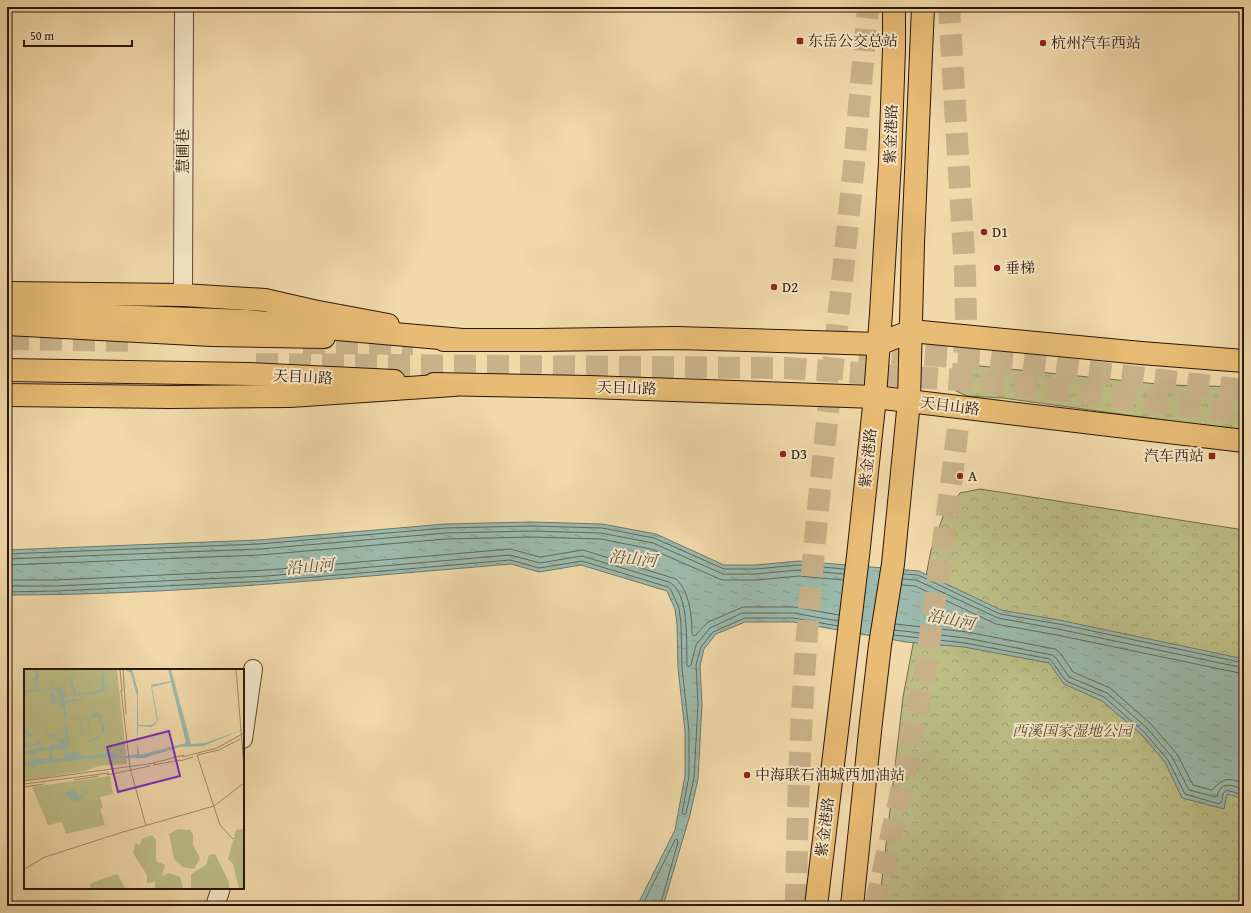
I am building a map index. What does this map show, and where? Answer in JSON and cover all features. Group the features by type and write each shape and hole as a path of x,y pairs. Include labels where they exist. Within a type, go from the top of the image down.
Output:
{"main road":[{"name":"紫金港路","path":"816,906 858,556 875,397 890,162 894,7"},
{"name":"紫金港路","path":"852,906 880,645 893,564 909,401 913,243 923,7"},
{"path":"7,293 183,295 265,300 313,311 463,340"},
{"path":"7,312 246,321 463,340"},
{"path":"7,324 212,334 463,340 676,338 879,344 911,331 1141,353 1244,361"},
{"name":"天目山路","path":"7,370 249,374 453,384 875,397 1244,441"},
{"path":"7,395 170,397 290,396 453,384"}],"street":[{"name":"慧圃巷","path":"183,295 184,7"},
{"path":"244,732 253,669"},
{"path":"215,906 221,889"}],"green space":[{"path":"956,365 970,365 1167,385 1244,387 1244,431 1003,398 967,396 956,391 954,388 953,378"},
{"name":"西溪国家湿地公园","path":"980,489 1244,530 1244,906 879,906 903,697 931,550 944,514 960,493"}],"water":[{"name":"沿山河","path":"531,522 602,524 656,534 724,565 756,565 799,561 919,571 1001,610 1059,620 1244,659 1244,799 1227,794 1224,809 1182,798 1165,762 1141,734 1102,701 1064,684 1049,663 964,647 906,642 793,622 745,622 716,634 704,649 700,666 702,704 698,779 690,815 663,906 637,906 675,830 685,776 685,731 678,668 677,624 675,609 667,591 581,565 539,572 511,564 196,589 7,595 7,550 259,540 445,524"}],"tunnel":[{"path":"796,906 800,745 810,596 850,205 868,7"},
{"path":"875,906 899,801 924,680 961,402 966,322 965,272 949,7"},
{"path":"7,339 139,341"},
{"path":"303,343 413,344"},
{"path":"859,351 987,359 1244,390"},
{"path":"256,364 786,368 1001,383 1244,412"}],"place":[{"name":"东岳公交总站","path":"800,41"},
{"name":"杭州汽车西站","path":"1043,43"},
{"name":"D1","path":"984,232"},
{"name":"垂梯","path":"997,268"},
{"name":"D2","path":"774,287"},
{"name":"D3","path":"783,454"},
{"name":"汽车西站","path":"1212,456"},
{"name":"A","path":"960,476"},
{"name":"中海联石油城西加油站","path":"747,775"}]}
